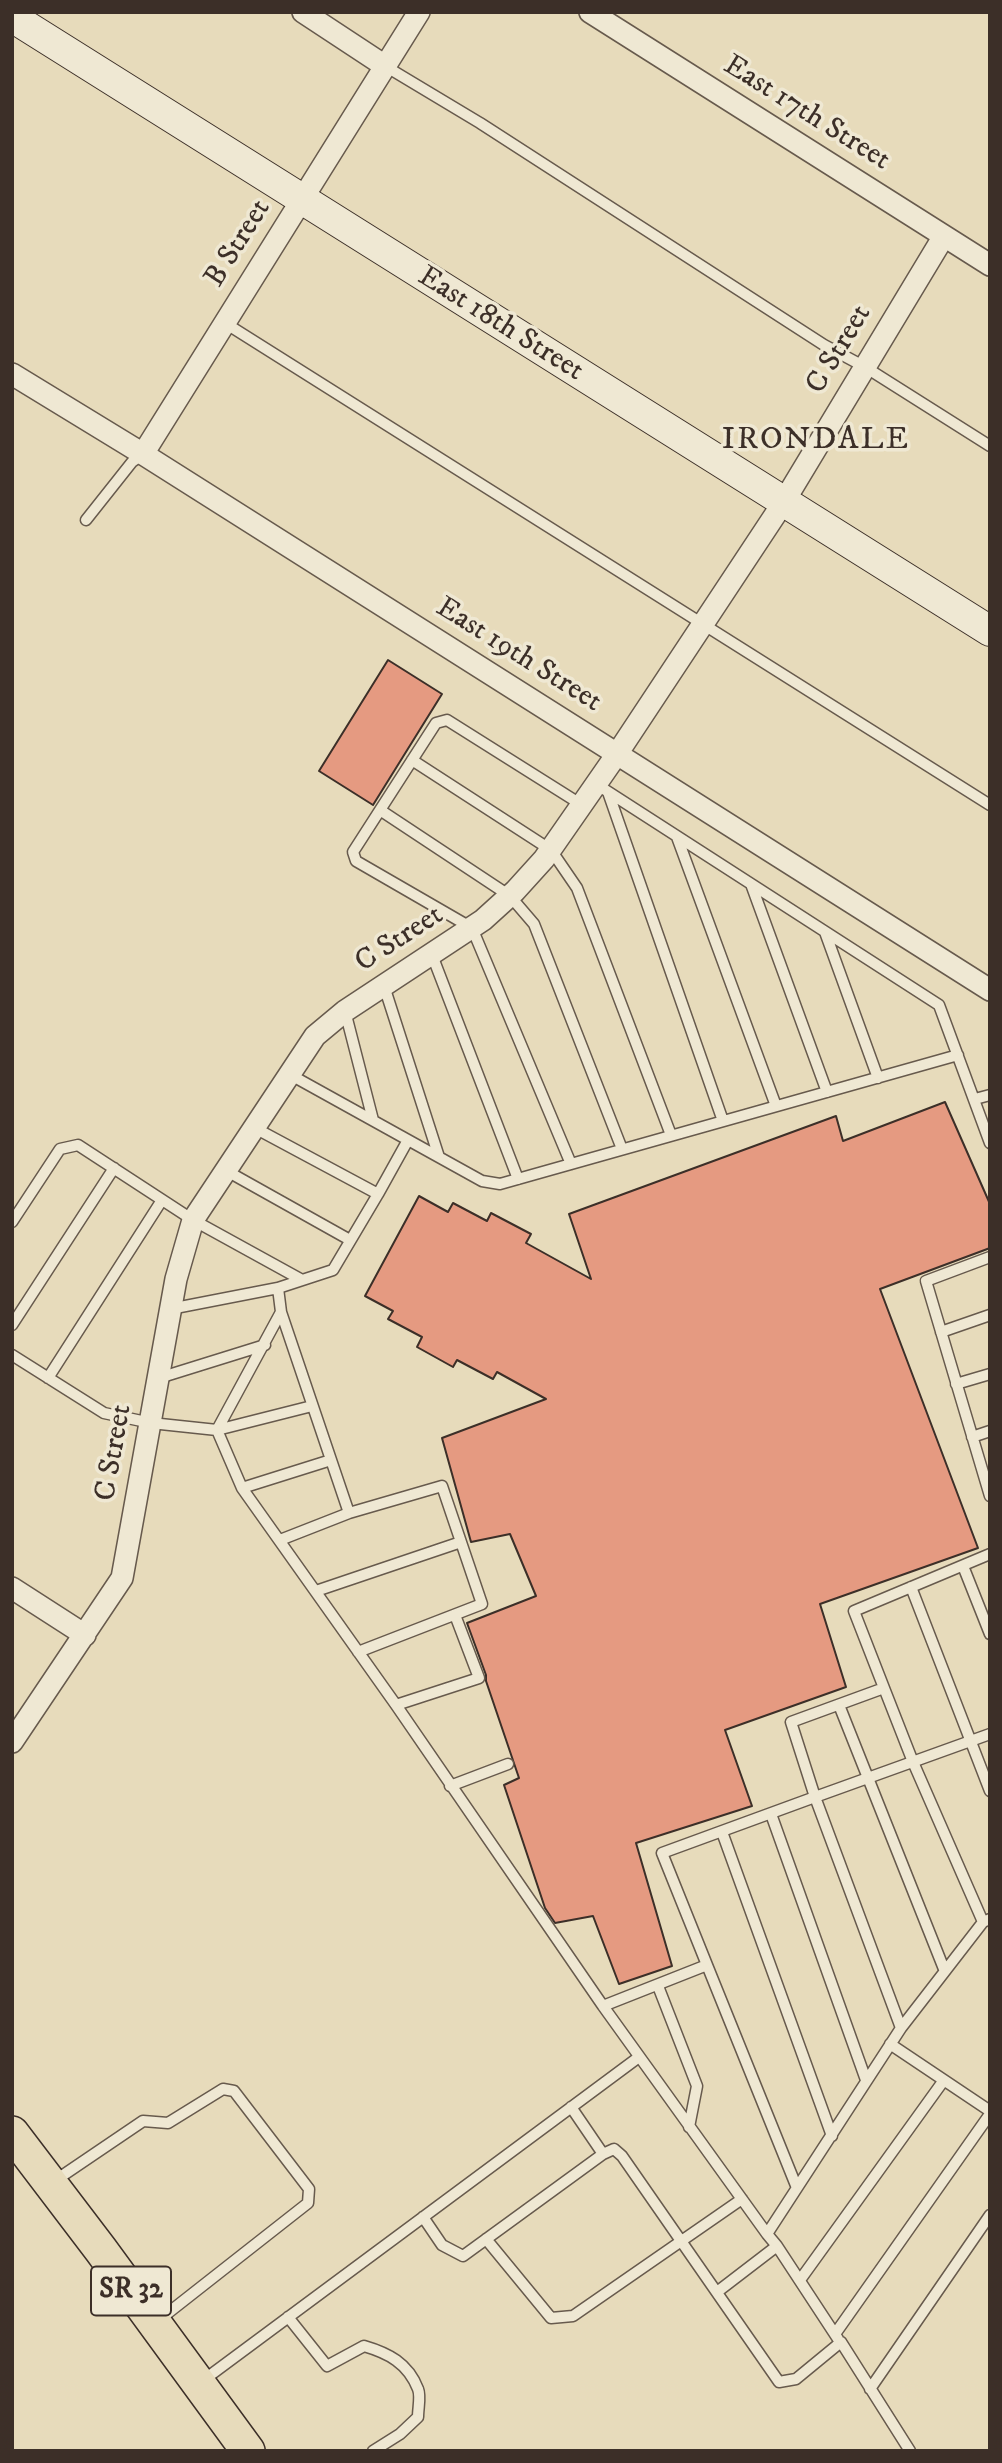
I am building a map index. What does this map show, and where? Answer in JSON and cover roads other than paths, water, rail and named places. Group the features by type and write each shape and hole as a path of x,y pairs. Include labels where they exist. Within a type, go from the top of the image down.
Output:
{"main road":[{"name":"SR 32","path":"12,2133 248,2451"}],"street":[{"path":"303,12 386,66"},
{"name":"B Street","path":"143,454 419,12"},
{"name":"East 17th Street","path":"590,12 990,265"},
{"name":"East 18th Street","path":"12,16 990,631"},
{"name":"C Street","path":"12,1742 122,1578 170,1309 193,1220 315,1036 345,1012 472,928 510,896 551,850 583,805 602,788 617,754 783,503 944,236"},
{"name":"East 19th Street","path":"12,374 143,454 990,990"},
{"path":"12,1588 85,1635"}],"lane":[{"path":"386,66 824,345 865,367 990,446"},
{"path":"225,323 990,805"},
{"path":"86,520 132,462 143,454"},
{"path":"570,1164 472,928 356,861 353,852 436,723 447,720 583,805"},
{"path":"412,760 551,850 577,888 671,1136"},
{"path":"602,788 939,1005 990,1143"},
{"path":"602,788 723,1121"},
{"path":"380,810 510,896 534,924 622,1149"},
{"path":"677,837 776,1106"},
{"path":"751,884 827,1092"},
{"path":"825,932 878,1078"},
{"path":"432,956 518,1179"},
{"path":"384,986 439,1157"},
{"path":"345,1012 373,1120"},
{"path":"289,1074 482,1181 500,1184 958,1055"},
{"path":"975,1099 990,1095"},
{"path":"253,1127 378,1194"},
{"path":"170,1309 278,1288 332,1270 408,1140"},
{"path":"12,1222 60,1149 78,1146 193,1220 302,1280"},
{"path":"12,1325 114,1168"},
{"path":"225,1170 350,1240"},
{"path":"48,1378 162,1200"},
{"path":"989,1494 926,1281 990,1257"},
{"path":"278,1288 281,1312 349,1513"},
{"path":"217,1430 281,1312"},
{"path":"941,1332 990,1315"},
{"path":"159,1378 265,1345"},
{"path":"12,1355 104,1413 150,1423 217,1430 312,1406"},
{"path":"956,1384 990,1374"},
{"path":"217,1430 242,1488 396,1705 603,2006 777,2246 910,2451"},
{"path":"972,1437 990,1431"},
{"path":"242,1488 331,1460"},
{"path":"280,1540 349,1513 442,1486 482,1605 358,1652"},
{"path":"316,1591 461,1542"},
{"path":"767,2234 901,2028 944,1969 986,1920 913,1762 854,1611 990,1554"},
{"path":"962,1566 990,1634"},
{"path":"911,1587 990,1791"},
{"path":"396,1705 480,1678 455,1615"},
{"path":"884,1688 791,1722 815,1797 901,2028"},
{"path":"839,1705 944,1969"},
{"path":"797,2188 662,1853 990,1734"},
{"path":"450,1786 508,1764"},
{"path":"771,1814 866,2080"},
{"path":"722,1832 832,2136"},
{"path":"603,2006 707,1965"},
{"path":"658,1986 697,2085 690,2127"},
{"path":"423,2217 442,2245 463,2256 603,2154 614,2149 622,2155 779,2382 796,2379 838,2338 990,2113 890,2044"},
{"path":"199,2384 639,2057"},
{"path":"800,2280 944,2080"},
{"path":"51,2183 143,2121 168,2123 223,2089 234,2091 309,2189 308,2203 155,2323"},
{"path":"571,2108 603,2154"},
{"path":"486,2239 551,2318 573,2316 742,2199"},
{"path":"870,2389 990,2215"},
{"path":"717,2292 777,2246"},
{"path":"288,2317 327,2366 364,2346 383,2351 401,2361 419,2391 418,2417 400,2434 373,2451"}],"district":[{"name":"IRONDALE","path":"816,441"}]}
